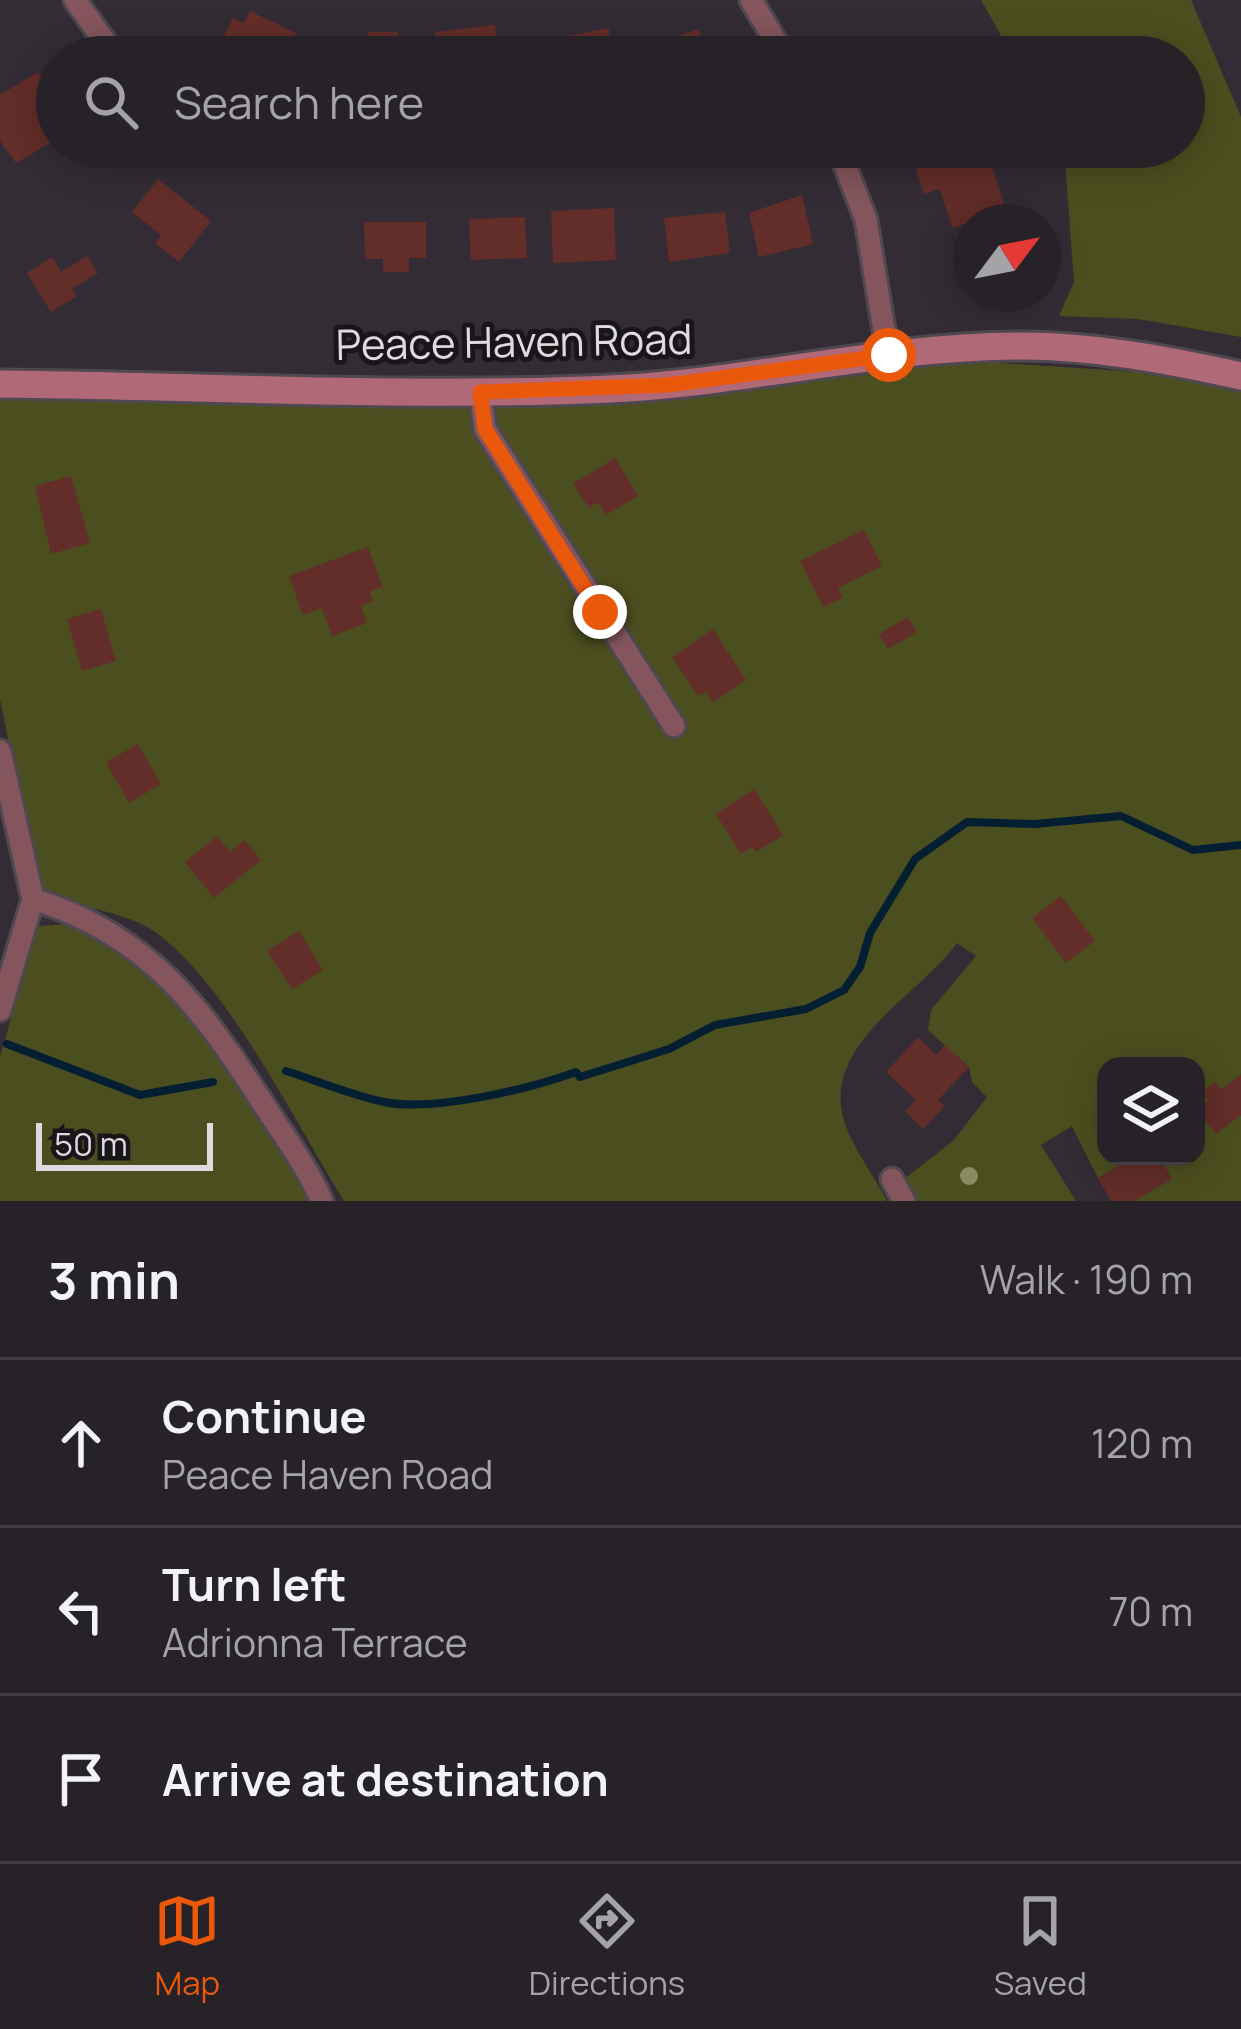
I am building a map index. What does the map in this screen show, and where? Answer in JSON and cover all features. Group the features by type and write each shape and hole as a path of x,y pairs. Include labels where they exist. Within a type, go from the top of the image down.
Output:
{"main road":[{"name":"Peace Haven Road","path":"0,384 480,392 668,385 889,355 1017,346 1107,352 1241,376"}],"street":[{"path":"75,0 101,36"},
{"path":"751,0 772,36"},
{"path":"846,168 866,220 889,355"},
{"path":"480,392 485,429 674,726"},
{"path":"0,751 33,899 0,1010"},
{"path":"33,899 83,915 152,959 207,1017 322,1201"},
{"path":"892,1179 904,1201"}],"green space":[{"path":"981,0 1191,0 1241,117 1241,337 1138,319 1059,316 1074,282 1066,168 1205,168 1205,36 1001,36"},
{"path":"968,361 1154,373 1241,390 1241,1201 1134,1201 1154,1165 1205,1165 1205,1057 1097,1057 1097,1165 1120,1165 1098,1178 1072,1126 1041,1145 1076,1201 898,1201 899,1183 954,1140 987,1097 972,1082 969,1067 928,1030 931,1010 976,956 957,943 861,1043 841,1090 846,1128 887,1201 344,1201 236,1022 185,958 144,925 65,900 38,885 0,699 0,399 684,399"},
{"path":"72,924 142,960 213,1042 312,1201 0,1201 0,1057 38,926"}],"building":[{"path":"250,11 296,33 224,36 233,18 244,23"},
{"path":"495,25 496,36 435,36 435,32"},
{"path":"609,28 610,36 567,36"},
{"path":"368,32 398,32 398,36 368,36"},
{"path":"36,73 36,151 16,163 0,141 0,95"},
{"path":"916,168 993,168 1004,204 953,204 952,228 940,189 924,194"},
{"path":"158,179 211,221 179,262 155,243 161,235 132,212"},
{"path":"802,195 813,244 759,257 749,213"},
{"path":"614,208 616,260 553,263 551,211"},
{"path":"725,212 730,253 669,262 664,218"},
{"path":"525,217 527,258 471,260 469,219"},
{"path":"364,222 426,222 426,258 409,258 409,272 383,272 383,259 365,259"},
{"path":"87,256 98,273 72,289 77,296 51,312 27,273 52,257 61,272"},
{"path":"615,458 638,496 606,515 598,502 589,508 573,484"},
{"path":"71,476 90,543 51,554 35,486"},
{"path":"864,530 882,566 838,588 843,598 823,607 800,561"},
{"path":"368,547 383,587 370,592 373,601 361,606 367,623 332,636 322,608 303,615 289,576"},
{"path":"101,609 116,661 82,671 67,619"},
{"path":"908,617 917,632 888,649 879,634"},
{"path":"713,629 746,680 713,702 706,692 698,696 672,657"},
{"path":"138,744 161,784 129,803 106,762"},
{"path":"754,789 783,835 756,852 752,847 741,854 716,814"},
{"path":"217,836 230,852 244,840 261,860 214,898 185,862"},
{"path":"1061,896 1095,941 1066,963 1032,918"},
{"path":"299,931 323,970 292,989 267,951"},
{"path":"918,1037 936,1055 945,1045 969,1067 938,1100 945,1106 923,1129 905,1111 916,1100 886,1072"},
{"path":"1241,1074 1241,1115 1216,1134 1205,1120 1205,1090 1215,1082 1221,1090"},
{"path":"1120,1165 1164,1165 1172,1179 1134,1201 1111,1201 1098,1178"}],"waterway":[{"path":"286,1071 384,1102 454,1101 508,1092 576,1072 580,1077 669,1049 715,1025 806,1009 844,990 860,967 870,933 915,859 967,822 1035,824 1121,816 1193,850 1241,845"},
{"path":"7,1044 140,1095 213,1082"}],"route":[{"path":"600,612 485,429 480,392 668,385 889,355"}]}
